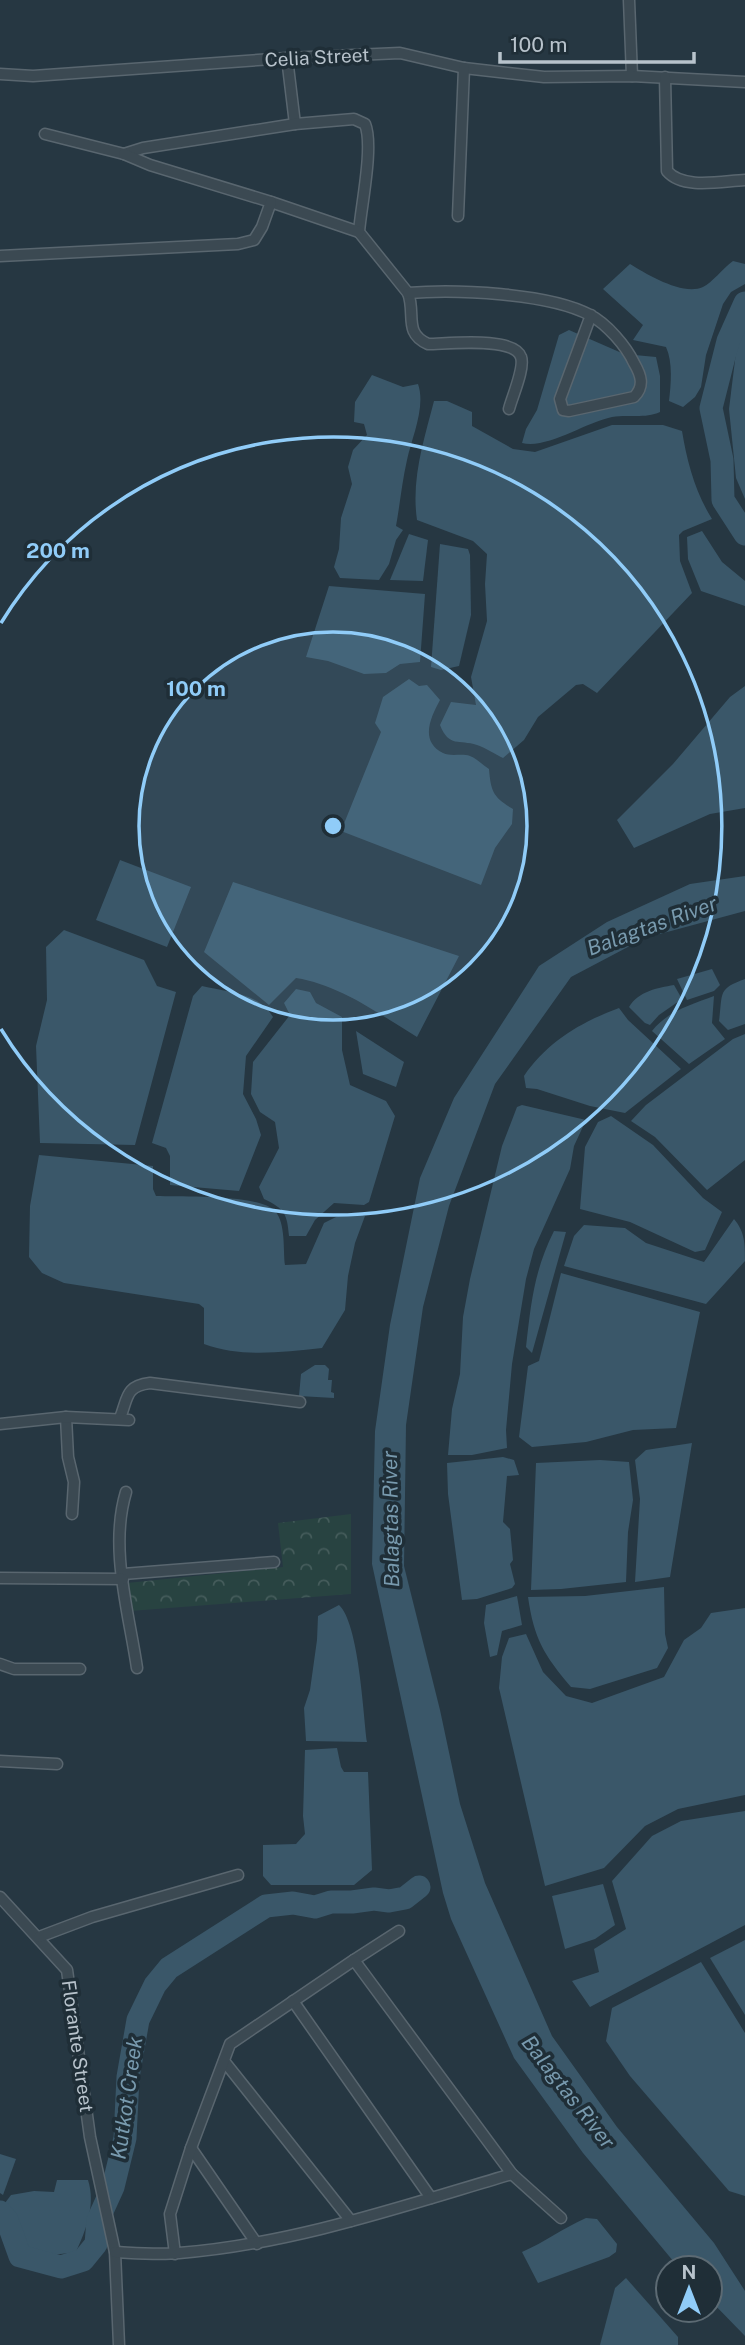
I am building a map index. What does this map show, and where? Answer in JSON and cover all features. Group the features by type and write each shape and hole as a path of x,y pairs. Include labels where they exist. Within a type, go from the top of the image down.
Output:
{"street":[{"path":"629,0 632,76"},
{"name":"Celia Street","path":"0,74 33,76 400,53 464,68 544,77 632,76 745,82"},
{"path":"287,58 295,124"},
{"path":"458,216 464,68"},
{"path":"665,77 667,171 673,178 687,182 745,180"},
{"path":"124,154 143,148 295,124 354,119 365,124 369,132 359,232"},
{"path":"45,134 124,154 150,165 359,232 408,293 414,334 419,340 428,344 497,343 518,352 522,358 522,367 509,409"},
{"path":"0,256 238,244 254,240 262,228 271,202"},
{"path":"408,293 434,290 503,295 553,303 591,315 607,328 632,359 640,375 641,384 634,397 569,411 563,410 560,399 591,315"},
{"path":"0,1424 66,1417 112,1418 117,1421 125,1419 134,1386 150,1383 300,1402"},
{"path":"66,1417 68,1457 74,1482 72,1514"},
{"path":"126,1492 120,1539 137,1668"},
{"path":"0,1578 123,1577 274,1562"},
{"path":"0,1664 14,1669 80,1669"},
{"path":"0,1761 57,1764"},
{"path":"39,1937 92,1917 238,1875"},
{"name":"Florante Street","path":"0,1897 67,1970 90,2137 115,2252 119,2345"},
{"path":"175,2254 170,2214 191,2148 230,2044 399,1931"},
{"path":"354,1960 512,2174 561,2218"},
{"path":"293,2001 431,2198"},
{"path":"224,2061 351,2221"},
{"path":"191,2148 257,2244"},
{"path":"115,2252 175,2254 257,2244 351,2221 512,2174"}],"green space":[{"path":"351,1514 351,1594 130,1611 127,1583 283,1567 278,1523"}],"water":[{"path":"733,261 745,264 745,284 731,292 723,304 706,355 701,387 695,397 683,407 669,401 671,366 666,347 633,340 643,325 603,289 630,264 676,287 695,289 706,285"},
{"path":"745,328 745,499 736,478 729,409 737,344"},
{"path":"569,330 624,354 656,357 660,376 660,412 612,417 555,439 532,444 522,443 526,429 537,410 559,335"},
{"path":"372,375 403,387 418,384 420,393 419,412 405,468 396,526 403,530 379,580 340,578 334,567 339,549 341,518 352,484 348,467 353,450 367,435 364,424 354,422 355,402"},
{"path":"434,401 447,401 472,412 472,426 513,449 535,452 612,425 663,425 682,431 692,476 712,519 679,535 680,561 692,593 597,693 583,684 576,685 538,717 524,740 503,758 477,745 451,740 440,725 451,702 476,705 471,677 487,621 487,554 473,541 417,520 417,475"},
{"path":"702,531 722,562 745,581 745,606 701,591 688,559 687,537"},
{"path":"409,534 428,540 423,581 390,580"},
{"path":"440,544 468,549 471,615 459,666 441,670 431,667"},
{"path":"329,586 425,594 420,662 400,664 386,673 364,674 328,661 306,657"},
{"path":"409,679 419,686 427,685 440,700 429,728 431,742 443,753 470,756 478,760 489,769 494,793 513,809 512,824 495,848 481,885 341,831 381,732 375,723 383,697"},
{"path":"745,686 745,808 710,814 634,848 617,820 673,764 730,697"},
{"path":"120,860 191,887 167,947 96,920"},
{"name":"Balagtas River","path":"745,876 745,911 645,938 571,977 495,1084 449,1206 423,1307 406,1425 404,1566 460,1804 485,1883 552,2036 617,2127 721,2254 667,2254 583,2153 514,2058 451,1919 443,1893 372,1564 375,1431 390,1325 420,1178 454,1098 539,966 607,922 690,884"},
{"path":"233,882 459,956 417,1037 344,994 296,978 269,1005 204,952"},
{"path":"64,930 144,960 157,986 176,992 135,1145 40,1143 36,1046 47,1000 46,947"},
{"path":"712,969 720,985 714,991 687,1000 677,979"},
{"path":"745,979 745,1024 728,1030 719,1021 723,993 730,986"},
{"path":"674,985 682,999 650,1025 629,1007 643,994"},
{"path":"202,986 251,998 267,1009 273,1017 246,1056 243,1094 261,1135 239,1191 170,1185 170,1156 166,1148 152,1143 193,996"},
{"path":"296,989 310,992 316,1003 342,1017 342,1050 350,1085 386,1101 395,1116 369,1202 364,1205 334,1203 315,1220 306,1236 289,1236 284,1213 264,1199 259,1187 279,1148 275,1122 260,1112 251,1094 253,1062 290,1015 284,1003"},
{"path":"714,996 712,1023 725,1039 689,1064 652,1031 672,1014"},
{"path":"619,1008 628,1020 681,1069 625,1113 526,1088 524,1076 554,1043 591,1020"},
{"path":"356,1031 404,1062 396,1087 363,1074"},
{"path":"745,1034 745,1160 707,1190 655,1137 631,1121 646,1105 733,1039"},
{"path":"522,1105 586,1120 574,1146 570,1169 534,1249 526,1279 512,1364 507,1448 472,1455 448,1455 452,1409 460,1374 463,1317 470,1279 502,1146 517,1107"},
{"path":"611,1116 653,1145 703,1198 722,1212 705,1250 695,1252 630,1222 580,1209 585,1147 598,1122"},
{"path":"39,1155 153,1166 153,1189 156,1196 237,1199 266,1206 279,1216 285,1265 306,1264 324,1223 342,1214 365,1216 355,1243 345,1310 322,1348 262,1353 233,1351 204,1344 204,1308 199,1304 64,1283 42,1273 29,1257 30,1206"},
{"path":"734,1219 744,1238 745,1261 706,1304 564,1266 574,1236 584,1225 625,1228 646,1243 704,1262"},
{"path":"554,1231 566,1232 532,1353 526,1347 532,1302 542,1260"},
{"path":"561,1273 700,1312 676,1428 633,1430 586,1442 532,1447 519,1437 528,1366 539,1361"},
{"path":"315,1365 325,1365 329,1369 328,1380 332,1380 331,1392 334,1393 334,1398 299,1396 301,1374"},
{"path":"692,1443 670,1577 635,1582 640,1499 635,1460 646,1450"},
{"path":"503,1457 514,1460 519,1475 507,1476 503,1522 510,1529 513,1560 510,1564 515,1584 512,1588 477,1599 462,1600 448,1494 447,1463"},
{"path":"600,1460 629,1462 633,1500 628,1532 626,1582 531,1590 536,1463"},
{"path":"664,1587 668,1648 657,1668 590,1689 571,1687 542,1646 533,1624 528,1597 585,1596"},
{"path":"517,1596 522,1625 502,1631 497,1655 490,1657 484,1623 486,1605"},
{"path":"339,1605 346,1615 356,1649 367,1742 306,1741 304,1708 310,1690 318,1616"},
{"path":"745,1608 745,1795 678,1809 645,1826 604,1868 545,1886 499,1688 502,1657 509,1638 526,1634 543,1672 566,1696 592,1703 664,1677 684,1640 701,1628 711,1613"},
{"path":"337,1748 344,1772 368,1772 372,1870 354,1885 271,1885 263,1876 263,1845 296,1844 305,1834 305,1750"},
{"path":"745,1811 745,1925 590,2007 572,1981 599,1972 594,1949 626,1929 612,1881 652,1836 681,1821"},
{"path":"603,1884 615,1925 595,1939 565,1949 552,1896"},
{"path":"745,1940 745,2015 710,1958"},
{"path":"701,1962 745,2033 745,2196 729,2191 630,2076 606,2041 612,2008"},
{"path":"0,2154 16,2159 3,2195 0,2193"},
{"path":"57,2180 88,2180 91,2199 83,2235 76,2252 53,2255 29,2250 22,2243 15,2217 5,2203 11,2195 34,2191 54,2192"},
{"path":"586,2218 597,2219 617,2244 616,2252 538,2283 522,2252"},
{"path":"724,2258 745,2291 745,2336 724,2314"},
{"path":"626,2278 654,2310 654,2324 667,2324 678,2337 678,2345 600,2345 615,2288"}],"waterway":[{"path":"745,303 728,341 711,408 722,460 723,500 745,534"},
{"name":"Kutkot Creek","path":"0,2212 7,2220 20,2256 61,2267 83,2260 96,2244 98,2220 113,2187 125,2138 128,2077 138,2020 155,1985 169,1968 266,1906 293,1903 315,1907 331,1902 374,1899 389,1901 405,1898 419,1887"}]}
